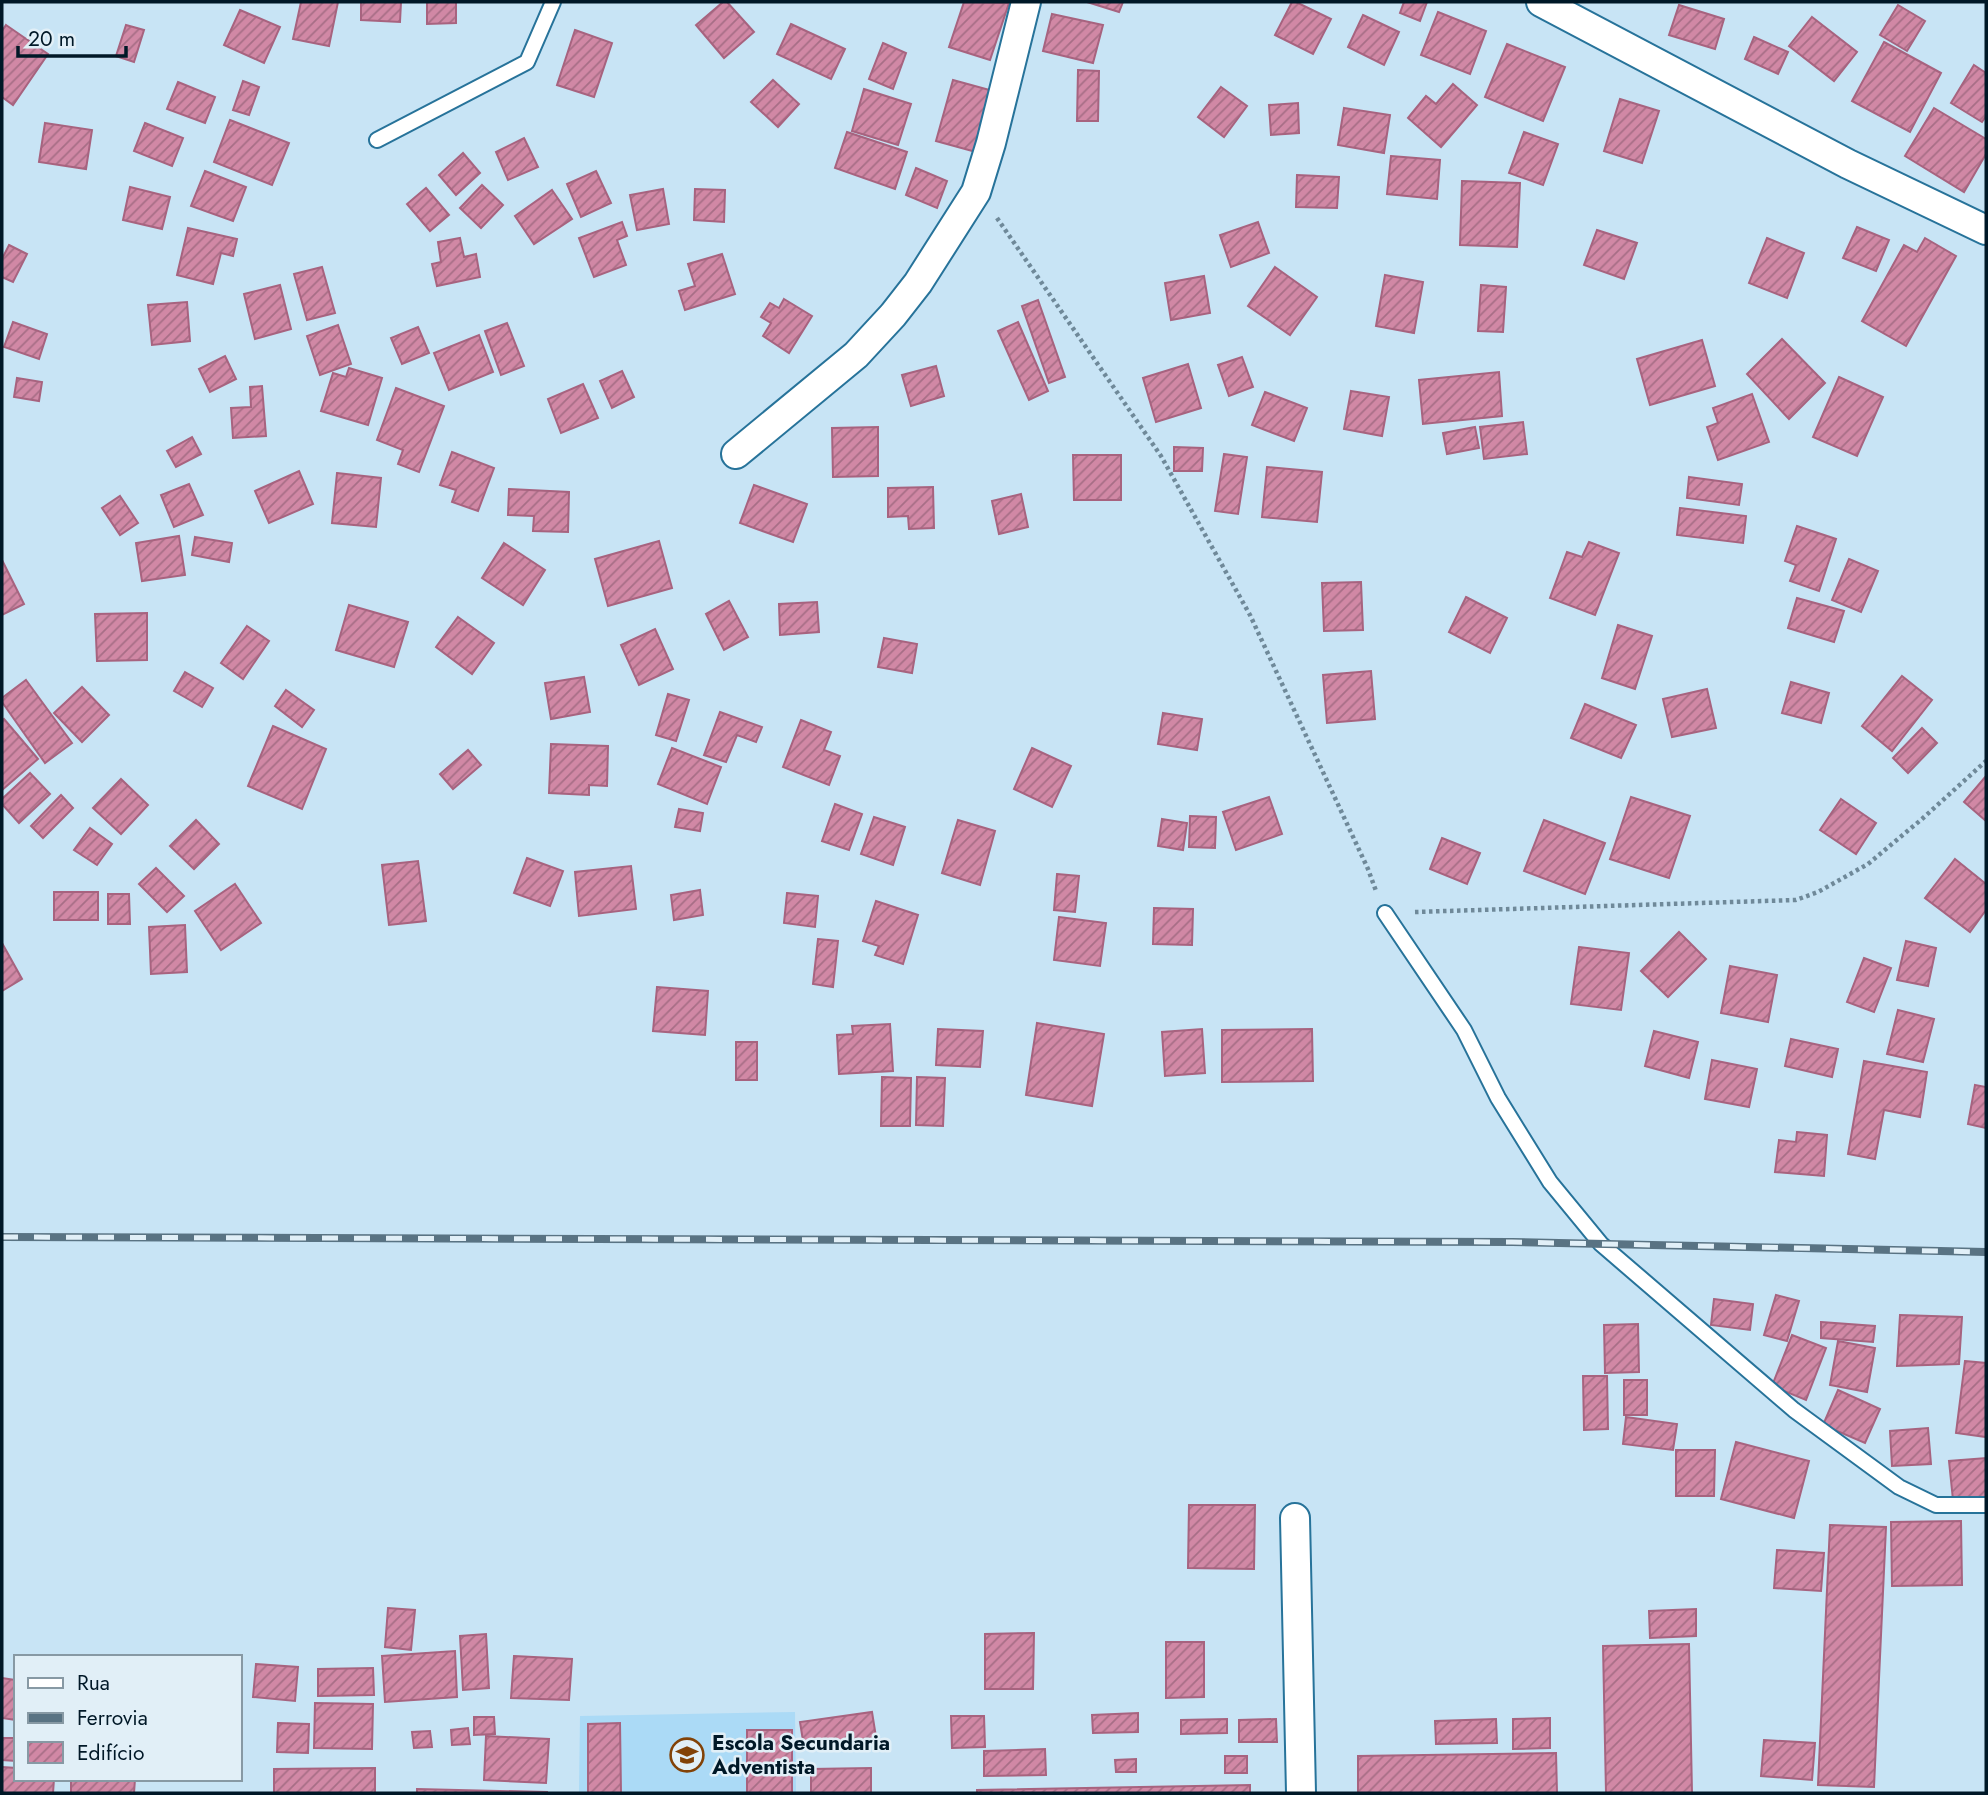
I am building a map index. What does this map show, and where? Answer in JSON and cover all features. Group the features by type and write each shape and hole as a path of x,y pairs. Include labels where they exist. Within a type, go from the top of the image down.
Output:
{"street":[{"path":"736,454 856,355 918,283 976,192 1026,2"},
{"path":"1541,2 1848,164 1984,223"},
{"path":"1295,1518 1301,1793"}],"lane":[{"path":"377,140 527,62 553,2"},
{"path":"1385,913 1464,1030 1498,1098 1550,1182 1601,1244 1794,1410 1899,1487 1936,1505 1986,1505"}],"path":[{"path":"976,192 986,202 1161,456 1250,615 1368,869 1385,913 1796,900 1868,864 1986,761"}],"shaded area":[{"name":"Escola Secundaria Adventista","path":"795,1712 796,1793 579,1793 580,1716"}],"building":[{"path":"301,2 338,2 329,46 293,39"},
{"path":"361,2 401,2 400,22 361,20"},
{"path":"427,2 456,2 456,23 427,24"},
{"path":"723,2 727,2 754,32 724,58 696,25"},
{"path":"964,2 1009,3 990,60 949,47"},
{"path":"1087,2 1123,2 1119,12"},
{"path":"1292,2 1331,19 1313,54 1275,35"},
{"path":"1404,2 1427,2 1420,21 1400,13"},
{"path":"1679,5 1724,19 1715,49 1669,35"},
{"path":"1898,5 1925,21 1907,51 1880,35"},
{"path":"240,10 280,27 264,63 224,45"},
{"path":"1438,12 1486,31 1470,74 1421,55"},
{"path":"1052,14 1103,25 1093,63 1043,51"},
{"path":"1363,15 1399,32 1384,65 1348,47"},
{"path":"1812,17 1857,52 1834,81 1789,46"},
{"path":"791,24 845,49 831,79 777,54"},
{"path":"6,25 48,54 13,105 2,97 2,31"},
{"path":"126,25 144,30 134,62 116,56"},
{"path":"575,30 612,43 594,97 557,85"},
{"path":"1754,37 1788,52 1778,74 1745,59"},
{"path":"1884,42 1941,73 1910,132 1852,101"},
{"path":"883,43 906,53 893,89 869,79"},
{"path":"1507,44 1565,67 1543,121 1485,97"},
{"path":"1974,65 1986,73 1986,116 1982,122 1951,103"},
{"path":"1078,70 1099,71 1098,121 1077,121"},
{"path":"773,80 799,104 778,127 751,102"},
{"path":"953,80 993,91 976,152 936,141"},
{"path":"243,81 259,87 249,115 233,110"},
{"path":"178,82 215,97 205,123 167,109"},
{"path":"1453,84 1477,105 1441,147 1408,118 1426,96 1436,104"},
{"path":"1221,87 1247,106 1224,137 1198,117"},
{"path":"864,89 911,104 898,145 852,131"},
{"path":"1620,99 1659,111 1642,163 1604,151"},
{"path":"1298,103 1299,133 1271,135 1269,105"},
{"path":"1344,108 1390,115 1384,153 1338,145"},
{"path":"1934,108 1986,139 1986,154 1964,192 1905,156"},
{"path":"230,120 289,143 272,185 214,162"},
{"path":"45,123 92,130 86,169 39,162"},
{"path":"145,123 183,138 172,166 134,151"},
{"path":"847,132 907,152 895,189 835,168"},
{"path":"1524,132 1558,144 1543,185 1509,173"},
{"path":"524,138 538,167 508,180 496,152"},
{"path":"463,153 480,173 456,195 439,175"},
{"path":"1391,156 1440,160 1437,199 1387,194"},
{"path":"916,168 947,181 937,208 906,195"},
{"path":"205,171 246,187 233,221 191,206"},
{"path":"596,171 611,203 581,217 567,184"},
{"path":"1297,175 1339,177 1337,208 1296,207"},
{"path":"1462,181 1520,183 1517,247 1460,245"},
{"path":"482,185 503,205 481,228 460,208"},
{"path":"130,187 170,197 162,229 123,220"},
{"path":"426,188 449,215 430,231 407,204"},
{"path":"663,189 669,224 637,230 630,195"},
{"path":"695,189 725,190 724,222 694,220"},
{"path":"552,190 572,219 534,244 515,216"},
{"path":"622,222 627,236 617,240 626,265 594,277 579,238"},
{"path":"1258,222 1269,253 1231,267 1220,235"},
{"path":"1857,227 1889,240 1876,271 1843,258"},
{"path":"188,228 237,239 233,256 221,253 213,284 177,275"},
{"path":"1597,230 1637,243 1624,279 1584,265"},
{"path":"460,238 464,257 476,254 480,277 437,286 432,264 441,262 438,242"},
{"path":"1767,238 1804,253 1787,298 1749,283"},
{"path":"1925,238 1956,256 1906,346 1862,321 1904,245 1917,252"},
{"path":"9,245 27,254 13,282 2,277 2,259"},
{"path":"722,254 735,294 685,310 679,291 695,286 688,264"},
{"path":"322,267 335,313 307,320 294,274"},
{"path":"1275,267 1317,297 1290,335 1248,306"},
{"path":"1385,275 1423,282 1414,333 1376,326"},
{"path":"1204,276 1210,313 1171,320 1165,283"},
{"path":"280,285 291,329 255,339 244,294"},
{"path":"1481,285 1506,287 1503,332 1478,331"},
{"path":"784,299 812,316 789,353 763,336 771,323 761,317 770,303 779,308"},
{"path":"1038,300 1065,377 1049,383 1022,306"},
{"path":"187,302 190,341 152,345 148,305"},
{"path":"13,322 47,334 39,359 4,347"},
{"path":"1018,322 1048,391 1029,400 998,331"},
{"path":"507,323 524,366 501,375 485,331"},
{"path":"338,325 351,364 320,375 307,336"},
{"path":"418,327 429,353 402,364 391,338"},
{"path":"479,335 493,372 449,390 434,353"},
{"path":"1782,339 1825,383 1789,419 1747,374"},
{"path":"1702,340 1715,386 1650,405 1637,359"},
{"path":"225,356 236,379 210,392 199,369"},
{"path":"1242,357 1253,387 1229,396 1218,365"},
{"path":"1188,364 1201,408 1156,422 1143,378"},
{"path":"936,366 944,396 911,406 902,375"},
{"path":"349,368 382,378 368,425 321,411 333,373 346,377"},
{"path":"622,371 634,397 612,408 600,381"},
{"path":"1499,372 1502,416 1423,424 1419,380"},
{"path":"1839,377 1883,397 1857,456 1813,437"},
{"path":"17,378 42,382 39,401 14,397"},
{"path":"583,384 598,418 561,433 548,399"},
{"path":"262,386 266,436 233,438 231,408 251,407 250,387"},
{"path":"396,388 444,406 419,472 398,464 403,450 377,440"},
{"path":"1351,391 1389,397 1382,436 1344,429"},
{"path":"1265,392 1307,408 1294,441 1252,425"},
{"path":"1752,394 1769,442 1718,460 1707,427 1718,423 1713,408"},
{"path":"1523,422 1527,454 1484,459 1480,427"},
{"path":"878,427 878,476 833,477 832,428"},
{"path":"1475,427 1479,448 1447,454 1443,433"},
{"path":"192,437 201,454 176,467 167,451"},
{"path":"1174,447 1203,448 1202,471 1174,471"},
{"path":"452,452 494,468 478,511 452,502 456,490 440,485"},
{"path":"1224,454 1247,457 1238,514 1215,511"},
{"path":"1073,455 1121,455 1121,500 1074,500"},
{"path":"1267,467 1322,472 1317,522 1262,517"},
{"path":"299,471 313,504 269,523 255,491"},
{"path":"337,473 381,478 376,527 332,523"},
{"path":"1689,477 1742,484 1739,505 1687,498"},
{"path":"189,484 203,515 174,527 161,495"},
{"path":"754,485 807,504 793,542 740,523"},
{"path":"933,487 934,528 909,529 908,516 888,517 888,488"},
{"path":"509,489 569,492 568,532 533,531 534,516 508,515"},
{"path":"1021,494 1028,527 999,534 992,501"},
{"path":"120,496 138,523 120,535 102,508"},
{"path":"1680,508 1746,516 1743,543 1677,535"},
{"path":"1797,526 1836,539 1819,591 1790,581 1796,565 1785,561"},
{"path":"179,536 185,575 142,581 136,543"},
{"path":"195,537 232,543 229,562 192,555"},
{"path":"659,541 672,588 608,606 595,559"},
{"path":"1589,542 1619,553 1595,615 1550,598 1567,552 1582,557"},
{"path":"504,543 545,570 523,605 482,578"},
{"path":"1849,559 1878,571 1861,612 1832,600"},
{"path":"2,560 24,604 2,615"},
{"path":"1361,582 1363,630 1324,631 1322,583"},
{"path":"1466,597 1507,618 1490,653 1449,632"},
{"path":"1797,598 1844,611 1834,642 1788,628"},
{"path":"729,601 748,637 724,650 706,614"},
{"path":"817,602 819,632 780,635 779,604"},
{"path":"349,605 408,622 394,667 336,650"},
{"path":"147,613 147,660 97,661 95,614"},
{"path":"458,617 494,643 472,674 436,647"},
{"path":"1618,625 1652,636 1635,689 1602,678"},
{"path":"247,626 269,641 243,679 221,663"},
{"path":"655,629 673,669 639,685 621,645"},
{"path":"884,638 917,644 912,673 878,667"},
{"path":"1371,671 1375,719 1327,723 1323,675"},
{"path":"185,672 213,688 202,707 174,691"},
{"path":"1902,676 1932,700 1892,751 1862,726"},
{"path":"584,677 590,712 551,719 545,683"},
{"path":"26,680 72,743 45,763 2,702 2,698"},
{"path":"1791,682 1829,693 1821,723 1782,713"},
{"path":"82,687 109,715 82,742 54,713"},
{"path":"1707,689 1716,728 1672,737 1663,699"},
{"path":"286,690 314,710 302,727 275,706"},
{"path":"668,694 689,700 676,741 656,735"},
{"path":"1585,704 1636,725 1621,758 1571,738"},
{"path":"720,712 762,727 756,742 737,735 726,762 704,755"},
{"path":"1163,713 1202,719 1197,750 1158,744"},
{"path":"4,719 38,759 2,790 2,721"},
{"path":"801,720 831,732 824,750 840,756 829,785 783,767"},
{"path":"273,726 326,749 302,809 248,786"},
{"path":"1922,728 1937,743 1908,773 1893,758"},
{"path":"551,744 608,746 607,786 589,785 589,795 549,793"},
{"path":"672,748 721,767 707,804 658,784"},
{"path":"1032,748 1071,766 1052,807 1014,789"},
{"path":"468,750 481,765 453,789 440,774"},
{"path":"30,773 50,794 19,823 2,804 2,799"},
{"path":"1986,776 1986,821 1964,802"},
{"path":"121,779 148,805 121,834 93,808"},
{"path":"61,795 73,808 43,838 31,826"},
{"path":"1269,797 1282,834 1236,850 1223,812"},
{"path":"1631,797 1690,816 1669,878 1610,859"},
{"path":"1841,799 1876,823 1856,854 1820,830"},
{"path":"835,804 862,814 849,850 822,841"},
{"path":"679,809 703,813 700,831 675,827"},
{"path":"1190,816 1216,817 1215,848 1189,847"},
{"path":"874,817 905,827 893,865 861,854"},
{"path":"1162,819 1187,823 1183,850 1158,846"},
{"path":"196,820 219,844 194,869 170,846"},
{"path":"958,820 995,831 980,885 942,873"},
{"path":"1544,820 1605,843 1585,894 1524,871"},
{"path":"90,828 112,844 97,865 74,850"},
{"path":"1442,838 1480,853 1467,884 1430,869"},
{"path":"527,858 563,871 550,906 514,893"},
{"path":"1955,859 1986,884 1986,910 1970,932 1925,898"},
{"path":"418,861 426,921 389,925 382,865"},
{"path":"631,866 636,909 579,916 575,872"},
{"path":"156,868 184,896 167,912 139,884"},
{"path":"1057,874 1079,876 1075,912 1054,910"},
{"path":"235,884 261,923 221,950 195,911"},
{"path":"700,890 703,915 674,920 671,895"},
{"path":"54,892 98,892 98,920 54,920"},
{"path":"787,893 818,896 815,927 784,923"},
{"path":"108,894 129,894 130,924 108,924"},
{"path":"876,901 918,915 903,964 875,955 879,946 863,941"},
{"path":"1154,908 1193,909 1192,945 1153,944"},
{"path":"1059,917 1106,923 1100,966 1054,960"},
{"path":"185,925 187,972 151,974 149,927"},
{"path":"1679,932 1706,959 1668,997 1641,971"},
{"path":"818,939 838,941 833,987 813,984"},
{"path":"1906,941 1936,948 1928,986 1897,980"},
{"path":"2,943 22,979 2,991"},
{"path":"1579,947 1629,953 1621,1010 1571,1004"},
{"path":"1864,958 1891,968 1874,1012 1847,1002"},
{"path":"1730,966 1777,975 1768,1022 1721,1013"},
{"path":"657,987 708,991 705,1035 653,1031"},
{"path":"1898,1010 1934,1019 1923,1062 1887,1054"},
{"path":"1037,1023 1104,1034 1092,1106 1026,1095"},
{"path":"890,1024 893,1071 839,1074 837,1035 853,1034 852,1026"},
{"path":"938,1029 983,1031 980,1067 936,1065"},
{"path":"1202,1029 1205,1073 1165,1076 1162,1032"},
{"path":"1312,1029 1313,1081 1222,1082 1222,1030"},
{"path":"1654,1031 1698,1042 1689,1078 1645,1066"},
{"path":"1791,1039 1838,1049 1832,1077 1785,1066"},
{"path":"736,1042 757,1042 757,1080 736,1080"},
{"path":"1712,1060 1757,1069 1749,1107 1705,1099"},
{"path":"1864,1061 1927,1072 1920,1117 1884,1110 1875,1159 1848,1154"},
{"path":"882,1077 911,1078 910,1126 881,1126"},
{"path":"917,1077 945,1078 943,1126 916,1125"},
{"path":"1975,1085 1986,1087 1986,1128 1968,1124"},
{"path":"1797,1132 1827,1135 1824,1176 1775,1172 1779,1140 1796,1142"},
{"path":"1776,1295 1799,1301 1787,1341 1764,1335"},
{"path":"1714,1299 1753,1304 1750,1330 1711,1325"},
{"path":"1900,1315 1962,1317 1959,1364 1897,1366"},
{"path":"1821,1322 1875,1326 1873,1342 1821,1338"},
{"path":"1638,1324 1639,1372 1605,1373 1604,1325"},
{"path":"1792,1335 1826,1348 1806,1400 1772,1386"},
{"path":"1838,1341 1875,1348 1867,1392 1830,1385"},
{"path":"1965,1361 1986,1363 1986,1437 1956,1433"},
{"path":"1583,1376 1607,1376 1608,1429 1584,1430"},
{"path":"1624,1380 1647,1380 1647,1415 1624,1415"},
{"path":"1838,1390 1880,1409 1865,1443 1823,1425"},
{"path":"1626,1417 1677,1424 1673,1450 1623,1444"},
{"path":"1928,1428 1931,1464 1892,1466 1890,1431"},
{"path":"1736,1442 1809,1461 1794,1518 1721,1499"},
{"path":"1676,1450 1715,1450 1714,1496 1676,1496"},
{"path":"1986,1458 1986,1497 1953,1500 1949,1461"},
{"path":"1189,1505 1255,1505 1254,1569 1188,1568"},
{"path":"1961,1521 1962,1585 1892,1586 1891,1522"},
{"path":"1830,1525 1886,1527 1874,1787 1818,1785"},
{"path":"1777,1550 1824,1553 1821,1591 1774,1588"},
{"path":"388,1608 415,1610 411,1650 385,1647"},
{"path":"1696,1609 1696,1636 1650,1638 1649,1611"},
{"path":"1034,1633 1033,1689 985,1689 985,1634"},
{"path":"486,1634 489,1688 463,1690 460,1636"},
{"path":"1166,1642 1204,1642 1204,1697 1166,1698"},
{"path":"1689,1644 1692,1793 1606,1793 1603,1646"},
{"path":"455,1651 457,1697 385,1702 382,1656"},
{"path":"514,1656 572,1659 569,1700 511,1698"},
{"path":"256,1664 298,1667 295,1701 253,1697"},
{"path":"373,1668 374,1695 318,1696 318,1669"},
{"path":"2,1678 14,1680 14,1720 2,1718"},
{"path":"315,1703 373,1704 372,1749 314,1748"},
{"path":"872,1712 876,1737 804,1747 800,1722"},
{"path":"1138,1713 1138,1732 1093,1733 1092,1715"},
{"path":"951,1716 984,1716 985,1747 952,1748"},
{"path":"474,1717 494,1717 495,1734 474,1735"},
{"path":"1550,1718 1550,1748 1513,1749 1513,1719"},
{"path":"1227,1719 1227,1733 1181,1734 1181,1720"},
{"path":"1276,1719 1277,1742 1239,1742 1239,1720"},
{"path":"1496,1719 1497,1743 1436,1744 1435,1721"},
{"path":"278,1723 309,1724 308,1753 277,1752"},
{"path":"620,1723 621,1793 588,1793 588,1724"},
{"path":"468,1728 470,1744 452,1745 451,1730"},
{"path":"747,1730 792,1730 792,1793 747,1793"},
{"path":"430,1731 432,1747 414,1748 412,1732"},
{"path":"486,1736 549,1739 546,1783 484,1780"},
{"path":"2,1738 14,1738 14,1761 2,1760"},
{"path":"1764,1740 1815,1743 1812,1780 1761,1776"},
{"path":"1045,1749 1046,1775 984,1776 984,1751"},
{"path":"1556,1753 1557,1793 1358,1793 1358,1756"},
{"path":"1225,1756 1247,1756 1247,1773 1225,1773"},
{"path":"1136,1759 1136,1772 1116,1772 1115,1760"},
{"path":"2,1767 14,1768 14,1781 54,1781 53,1793 2,1793"},
{"path":"375,1768 375,1793 274,1793 274,1769"},
{"path":"871,1768 871,1793 811,1793 811,1769"},
{"path":"71,1781 135,1781 134,1793 71,1793"},
{"path":"1250,1785 1250,1793 977,1793 977,1790"},
{"path":"417,1789 548,1792 417,1793"}],"railway":[{"path":"2,1237 1512,1242 1986,1252"}],"place":[{"name":"Escola Secundaria Adventista","path":"687,1755"}]}
